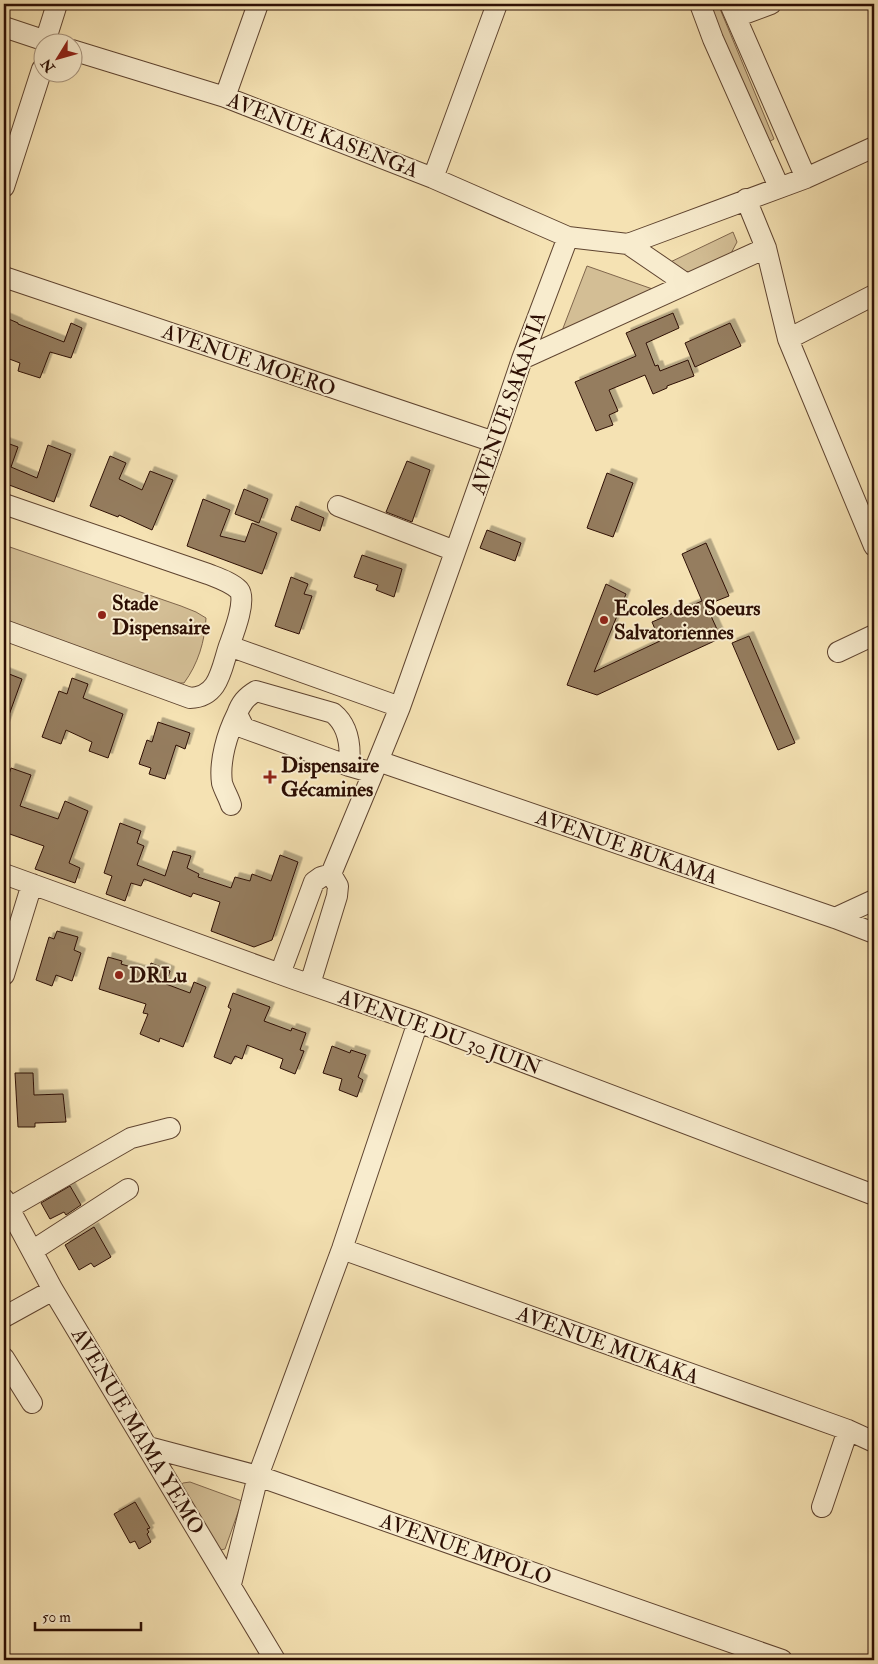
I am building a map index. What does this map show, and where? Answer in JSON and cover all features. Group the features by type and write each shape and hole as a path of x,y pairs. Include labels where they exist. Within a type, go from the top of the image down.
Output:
{"street":[{"path":"49,32 58,4"},
{"path":"225,97 258,4"},
{"path":"433,178 497,4"},
{"path":"700,4 780,187"},
{"path":"771,4 733,11 806,178"},
{"path":"4,27 32,37"},
{"name":"AVENUE KASENGA","path":"82,53 225,97 433,178 568,237"},
{"path":"4,187 38,82"},
{"path":"568,237 628,244 806,178 874,147"},
{"path":"746,199 766,248 788,339 874,546"},
{"name":"AVENUE SAKANIA","path":"331,874 400,707 522,358 568,237"},
{"path":"628,244 685,283"},
{"path":"522,358 766,248"},
{"name":"AVENUE MOERO","path":"4,277 494,442"},
{"path":"788,339 874,295"},
{"path":"4,504 208,574 233,586 240,592 242,601 215,687 205,695 190,698 4,630"},
{"path":"338,506 455,551"},
{"path":"838,652 874,635"},
{"path":"229,646 400,707"},
{"path":"232,805 222,784 222,765 230,729 240,706 247,696 256,691 333,713 341,720 346,731 349,743 349,766"},
{"name":"AVENUE BUKAMA","path":"237,714 244,728 251,732 349,766 376,767 835,918 874,933"},
{"name":"AVENUE DU 30 JUIN","path":"4,874 418,1022 874,1195"},
{"path":"280,974 314,882 321,877 331,874 338,886 337,896 310,984"},
{"path":"4,975 32,884"},
{"path":"835,918 874,900"},
{"path":"231,1584 258,1476 342,1249 418,1022"},
{"path":"6,1204 131,1138 170,1128"},
{"path":"32,1251 128,1189"},
{"name":"AVENUE MAMA YEMO","path":"6,1204 54,1290 275,1660"},
{"name":"AVENUE MUKAKA","path":"342,1249 848,1430 874,1442"},
{"path":"4,1318 54,1290"},
{"path":"4,1358 32,1403"},
{"path":"822,1508 848,1430"},
{"name":"AVENUE MPOLO","path":"148,1448 258,1476 782,1660"}],"shaded area":[{"path":"706,4 718,4 774,139 765,144"},
{"path":"733,232 737,242 729,257 685,274 662,266"},
{"path":"587,266 661,292 560,336"},
{"name":"Stade Dispensaire","path":"4,545 181,606 206,618 200,652 184,683 169,683 4,623"},
{"path":"190,1482 242,1501 225,1549 216,1551 179,1486"}],"building":[{"path":"673,313 679,328 646,343 655,366 658,365 660,371 688,360 694,376 667,386 667,388 653,394 645,375 609,390 618,411 609,415 613,425 596,431 575,382 636,356 626,333"},
{"path":"4,317 64,342 71,323 82,328 71,358 50,352 40,378 18,371 20,363 4,357"},
{"path":"730,323 741,346 695,367 685,343"},
{"path":"4,442 18,447 11,467 37,478 48,445 71,454 54,502 4,483"},
{"path":"110,456 126,463 119,479 142,490 150,471 173,480 152,530 119,515 118,517 90,506"},
{"path":"407,461 430,470 412,522 386,512"},
{"path":"607,473 633,483 613,537 587,528"},
{"path":"244,489 268,499 259,523 235,514"},
{"path":"203,499 230,510 220,536 245,542 252,523 277,533 262,574 187,546"},
{"path":"296,506 324,518 320,531 291,520"},
{"path":"487,530 521,543 515,561 480,548"},
{"path":"706,543 729,596 706,605 721,638 597,695 567,685 606,584 626,594 594,672 660,641 652,622 702,601 682,554"},
{"path":"362,555 402,569 394,597 376,590 378,585 354,577"},
{"path":"291,577 308,584 304,594 312,596 299,634 275,626"},
{"name":"Ecoles des Soeurs Salvatoriennes","path":"749,636 795,743 778,750 732,643"},
{"path":"4,672 22,679 5,726 4,725"},
{"path":"72,678 88,684 83,698 123,714 108,758 89,751 92,742 66,730 61,744 42,737 59,691 67,694"},
{"path":"158,722 190,733 185,749 176,745 165,779 149,774 151,768 139,764 147,740 152,742"},
{"path":"11,768 31,775 20,806 58,819 65,801 88,811 69,863 80,868 75,883 35,869 44,846 4,832 4,790"},
{"path":"120,823 141,831 137,843 144,846 137,865 165,876 173,851 191,856 187,868 199,874 198,877 231,888 235,877 250,881 252,874 271,881 280,855 298,862 272,940 254,947 211,931 220,902 193,893 191,897 144,879 141,886 131,883 125,901 106,894 112,876 104,873"},
{"path":"57,931 78,937 74,950 81,953 72,981 56,975 52,986 36,980 49,937 54,939"},
{"path":"108,957 122,961 121,964 148,972 151,963 170,971 166,984 190,993 194,982 206,987 183,1047 160,1038 159,1042 140,1034 148,1014 143,1013 146,1004 99,989"},
{"path":"233,993 270,1007 264,1021 291,1031 292,1028 306,1033 300,1050 304,1051 295,1074 280,1068 283,1059 247,1045 242,1059 235,1056 231,1064 214,1057 231,1009 228,1007"},
{"path":"332,1046 350,1053 351,1050 366,1055 358,1077 363,1080 357,1097 339,1090 342,1079 323,1073"},
{"path":"15,1073 33,1073 34,1095 63,1094 66,1122 35,1123 35,1127 18,1127"},
{"path":"70,1186 81,1205 66,1215 64,1212 50,1219 41,1203"},
{"path":"94,1227 111,1257 94,1267 91,1263 79,1270 65,1245"},
{"path":"135,1502 150,1528 147,1529 149,1532 147,1534 151,1542 139,1549 135,1541 130,1543 114,1514"}],"place":[{"name":"Stade Dispensaire","path":"102,615"},
{"name":"Ecoles des Soeurs Salvatoriennes","path":"604,620"},
{"name":"Dispensaire Gécamines","path":"270,777"},
{"name":"DRLu","path":"119,975"}]}
